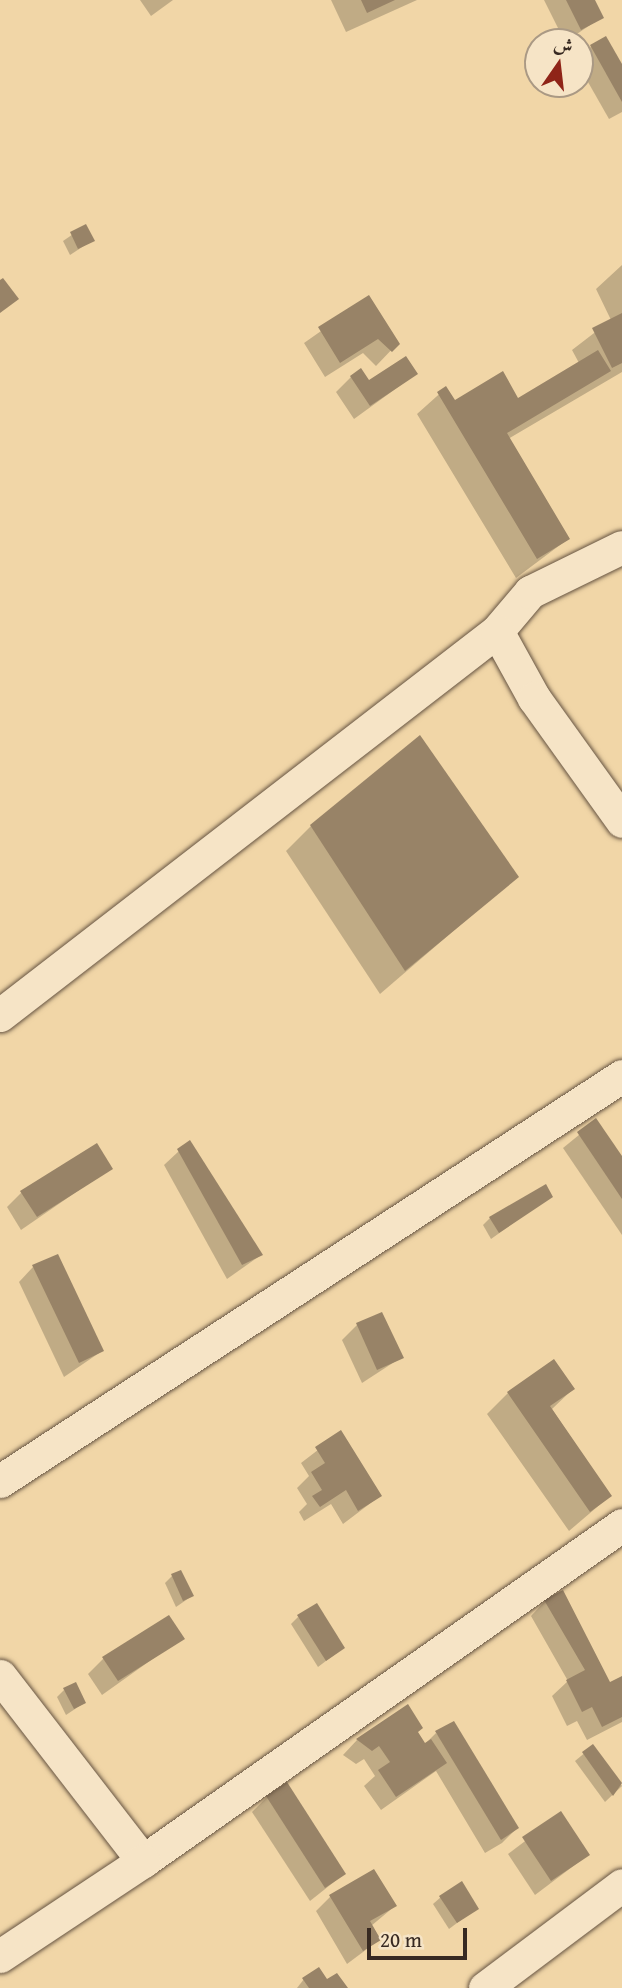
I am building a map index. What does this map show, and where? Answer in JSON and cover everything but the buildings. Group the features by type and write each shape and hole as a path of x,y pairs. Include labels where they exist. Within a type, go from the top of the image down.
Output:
{"lane":[{"path":"0,1015 497,631 530,592 622,547"},
{"path":"497,631 534,698 622,821"},
{"path":"0,1481 622,1076"},
{"path":"0,1956 143,1861 622,1525"},
{"path":"0,1676 143,1861"},
{"path":"485,1988 622,1885"}]}
